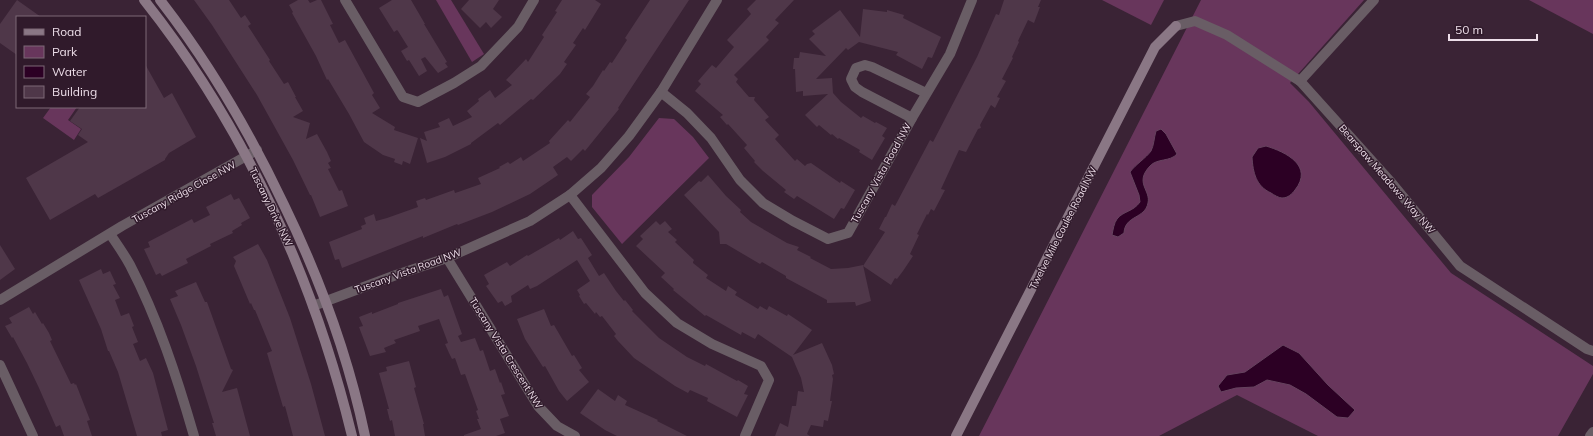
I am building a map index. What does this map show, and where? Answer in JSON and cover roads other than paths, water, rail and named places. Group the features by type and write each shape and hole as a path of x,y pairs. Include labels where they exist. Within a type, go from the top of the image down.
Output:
{"street":[{"name":"Tuscany Drive NW","path":"144,0 197,74 246,157 277,219 313,306 337,376 352,436"},
{"name":"Tuscany Drive NW","path":"160,0 208,68 257,150 290,217 326,300 353,386 365,436"},
{"path":"345,0 403,97 418,102 454,83 481,66 518,27 534,0"},
{"name":"Tuscany Vista Road NW","path":"313,306 396,274 447,258 530,220 570,195 601,168 624,142 660,92 718,0"},
{"name":"Tuscany Vista Road NW","path":"660,92 687,113 711,138 740,180 763,203 793,221 828,239 848,233 926,93 950,54 972,0"},
{"path":"1300,82 1374,0"},
{"name":"Bearspaw Meadows Way NW","path":"1176,26 1195,21 1227,35 1300,82 1390,182 1460,266 1587,349 1593,351"},
{"name":"Twelve Mile Coulee Road NW","path":"956,436 1156,47 1176,26"},
{"path":"912,118 855,87 851,79 856,68 864,65 872,66 926,93"},
{"name":"Tuscany Ridge Close NW","path":"0,300 122,226 257,150"},
{"path":"570,195 646,293 677,323 712,344 760,366 769,380 745,436"},
{"path":"110,234 129,264 157,325 175,374 194,436"},
{"name":"Tuscany Vista Crescent NW","path":"447,258 538,406 557,426 575,436"},
{"path":"0,365 26,418 33,436"},
{"path":"1590,436 1593,432"}],"water":[{"path":"1161,129 1166,134 1177,154 1171,158 1156,162 1145,172 1143,182 1148,198 1146,208 1128,223 1125,227 1124,233 1118,237 1112,235 1114,225 1119,216 1134,208 1140,202 1139,195 1130,172 1151,151 1156,131"},
{"path":"1266,146 1289,156 1299,167 1301,174 1300,181 1290,196 1279,198 1262,187 1254,174 1252,157 1258,148"},
{"path":"1283,345 1299,353 1328,385 1355,410 1348,418 1337,417 1306,394 1290,385 1267,380 1254,387 1236,388 1221,392 1218,386 1227,375 1245,372"}]}
